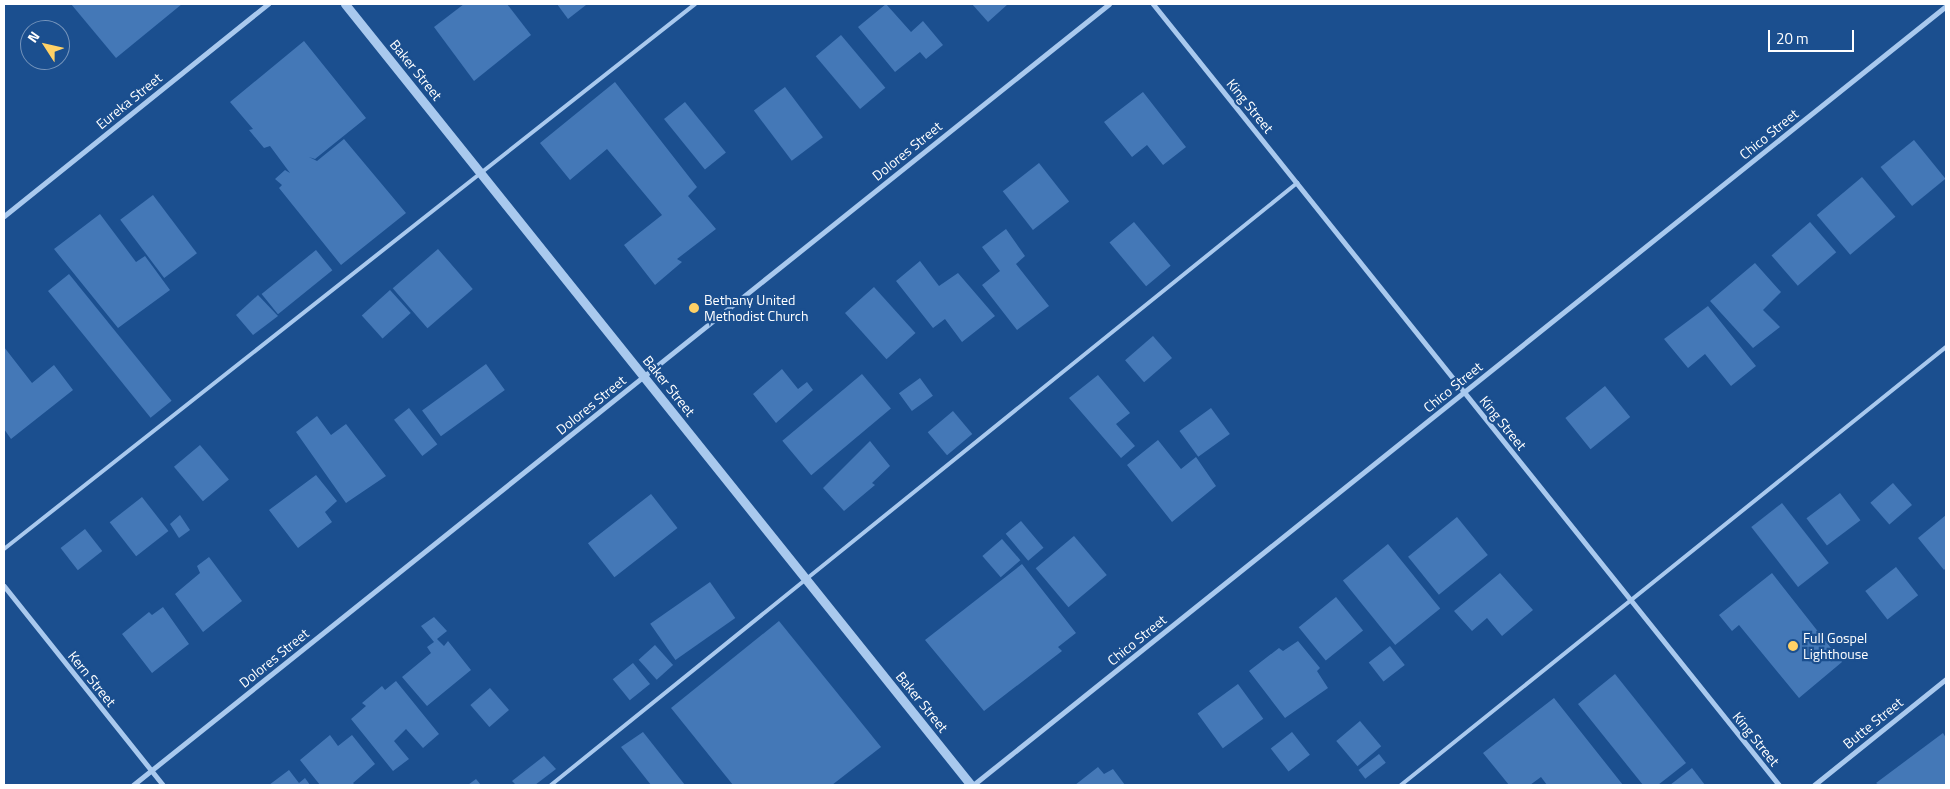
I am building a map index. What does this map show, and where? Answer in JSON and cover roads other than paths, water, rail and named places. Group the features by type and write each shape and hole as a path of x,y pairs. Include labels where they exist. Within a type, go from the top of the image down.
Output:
{"street":[{"name":"Eureka Street","path":"4,216 268,4"},
{"name":"Baker Street","path":"345,4 972,785"},
{"name":"Dolores Street","path":"133,785 1109,4"},
{"name":"King Street","path":"1153,4 1779,785"},
{"name":"Chico Street","path":"972,785 1946,6"},
{"name":"Kern Street","path":"4,586 163,785"},
{"name":"Butte Street","path":"1814,785 1946,679"}],"lane":[{"path":"4,549 695,4"},
{"path":"552,785 808,581 1297,183"},
{"path":"1401,785 1946,347"}],"place":[{"name":"Bethany United Methodist Church","path":"694,308"},
{"name":"Full Gospel Lighthouse","path":"1793,646"}]}
